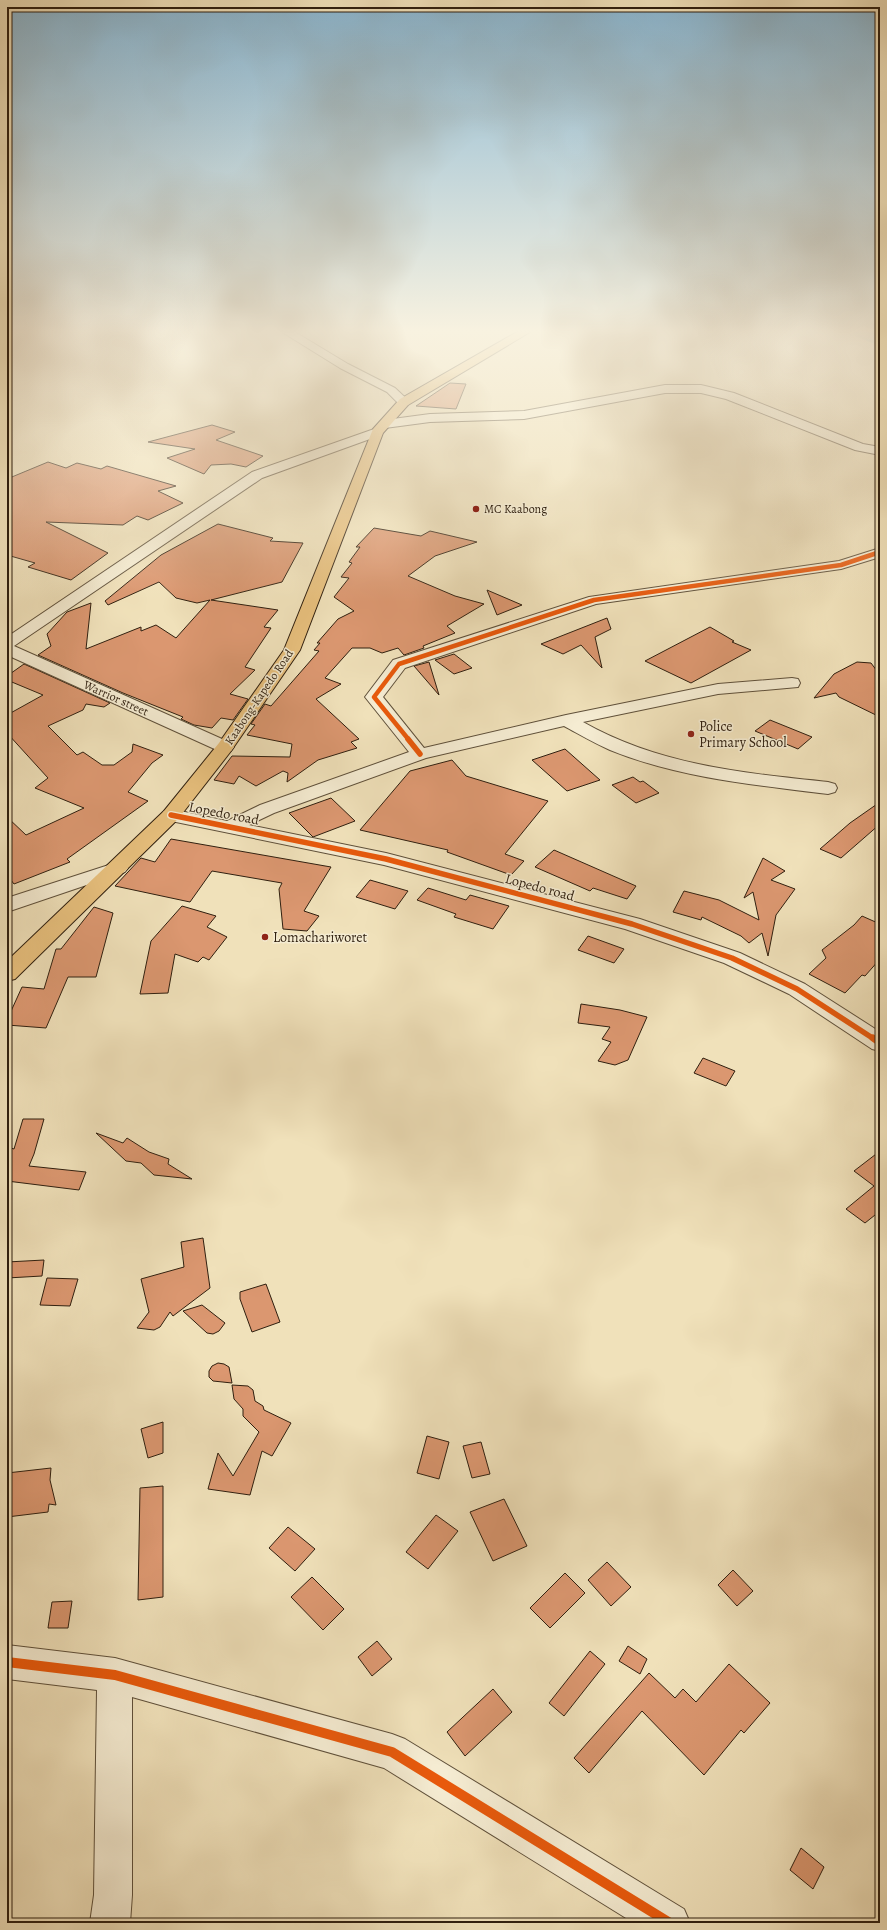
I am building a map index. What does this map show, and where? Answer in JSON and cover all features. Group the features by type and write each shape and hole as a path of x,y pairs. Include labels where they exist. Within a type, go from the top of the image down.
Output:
{"main road":[{"name":"Kaabong-Kapedo Road","path":"7,974 171,815 225,746 292,650 381,428 386,422"}],"street":[{"path":"7,644 257,475 381,428 410,422"},
{"path":"796,422 860,447 880,451"},
{"path":"420,754 374,697 399,664 594,600 841,565 880,552"},
{"name":"Warrior street","path":"7,648 225,746"},
{"path":"231,826 267,809 420,754 566,720 718,689 792,683"},
{"path":"566,720 616,746 652,758 701,771 759,780 828,788"},
{"name":"Lopedo road","path":"171,815 231,826 386,859 632,924 732,958 796,989 880,1043"},
{"path":"7,905 118,868"},
{"path":"7,1662 115,1675 392,1752 670,1923"},
{"path":"110,1923 113,1895 115,1675"}],"building":[{"path":"212,425 235,432 216,440 263,456 246,467 231,464 211,465 204,474 167,458 195,449 148,442"},
{"path":"48,462 66,468 77,463 101,469 107,466 176,486 158,491 183,503 148,520 137,516 123,525 46,522 108,553 71,580 28,567 35,563 7,555 7,479"},
{"path":"218,524 273,538 270,541 303,543 282,582 211,600 278,610 264,627 271,628 245,667 255,670 230,694 248,699 233,720 221,718 212,728 194,725 181,719 183,717 123,693 38,655 51,646 47,634 67,612 91,603 86,649 141,627 141,631 156,625 176,638 210,600 197,603 176,598 159,582 108,605 105,601 161,555"},
{"path":"374,528 421,536 430,531 477,542 435,556 408,576 455,596 484,604 447,626 455,633 423,646 424,648 404,655 398,648 382,653 370,648 352,648 325,678 341,684 316,699 359,739 351,742 357,748 318,760 287,782 288,773 283,771 256,786 239,776 234,784 214,780 232,756 290,757 292,744 247,735 255,725 251,724 265,704 271,706 319,651 314,650 320,643 317,643 338,619 354,611 334,597 349,578 341,577 352,563 349,562 360,547 356,547"},
{"path":"487,590 522,605 497,615"},
{"path":"607,618 611,629 595,637 602,668 581,645 563,654 541,644"},
{"path":"710,627 734,641 732,642 751,650 691,683 645,661"},
{"path":"454,654 472,668 454,674 435,660"},
{"path":"429,662 439,695 414,666"},
{"path":"857,662 871,663 880,675 880,717 839,697 836,693 814,698 834,674"},
{"path":"24,664 110,703 104,707 86,704 83,710 48,726 77,755 83,752 102,765 114,765 132,752 133,744 163,755 152,763 128,792 148,801 67,859 70,862 14,884 7,875 7,817 26,835 84,808 35,788 48,778 7,733 7,715 43,695 7,680 7,676"},
{"path":"770,720 812,737 798,749 755,731"},
{"path":"565,749 600,780 567,791 532,760"},
{"path":"452,760 466,776 548,801 505,854 524,861 511,875 447,852 448,850 360,830 410,771"},
{"path":"633,777 640,782 643,781 659,793 636,803 612,785"},
{"path":"331,798 355,821 313,837 289,813"},
{"path":"880,802 880,824 841,858 820,849 850,823"},
{"path":"171,839 331,867 304,911 319,916 307,931 283,929 279,889 282,883 212,871 190,902 115,886 141,858 155,862"},
{"path":"554,850 636,886 627,899 593,888 590,891 535,867"},
{"path":"763,858 785,871 771,880 795,889 776,915 768,956 762,933 749,943 741,936 702,917 701,920 673,912 684,891 719,900 759,920 753,892 744,898"},
{"path":"370,880 408,891 395,909 356,897"},
{"path":"428,888 466,900 470,895 509,906 493,929 454,917 456,914 417,900"},
{"path":"182,906 216,916 207,927 227,937 209,960 203,957 198,962 175,954 168,993 140,994 151,941"},
{"path":"94,907 113,913 96,977 68,977 46,1028 7,1025 7,1020 22,987 44,989 56,949 61,949"},
{"path":"862,916 880,924 880,959 865,976 862,975 845,993 809,974 826,958 822,950 854,925"},
{"path":"588,936 624,949 614,963 578,950"},
{"path":"581,1004 620,1010 647,1017 628,1060 615,1065 598,1061 611,1042 602,1039 610,1027 578,1023"},
{"path":"703,1058 735,1071 726,1086 694,1073"},
{"path":"23,1119 44,1119 29,1166 86,1172 79,1190 7,1181 7,1157 11,1148 14,1149"},
{"path":"96,1133 123,1143 127,1138 149,1152 169,1159 168,1164 192,1179 154,1175 141,1163 126,1161"},
{"path":"880,1151 880,1211 865,1223 846,1209 874,1186 854,1171"},
{"path":"203,1238 210,1288 173,1316 170,1312 160,1327 154,1330 137,1328 149,1312 141,1279 184,1267 181,1242"},
{"path":"44,1260 42,1276 7,1278 7,1262"},
{"path":"47,1278 78,1279 70,1306 40,1305"},
{"path":"266,1284 280,1322 252,1332 240,1299 240,1292"},
{"path":"202,1305 225,1323 219,1331 213,1334 207,1333 183,1311"},
{"path":"218,1363 229,1367 232,1383 213,1381 209,1377 209,1371 212,1366"},
{"path":"232,1385 248,1386 253,1390 255,1401 263,1406 264,1410 291,1423 272,1456 262,1451 250,1495 208,1489 218,1453 233,1476 259,1432 243,1416 243,1409 234,1399"},
{"path":"163,1422 163,1453 148,1458 141,1429"},
{"path":"427,1436 449,1442 439,1479 417,1473"},
{"path":"481,1442 490,1474 472,1478 463,1446"},
{"path":"51,1468 50,1480 56,1505 49,1504 48,1512 7,1517 7,1473"},
{"path":"163,1486 163,1597 138,1600 140,1488"},
{"path":"504,1499 527,1546 493,1561 470,1512"},
{"path":"436,1515 458,1531 428,1569 406,1552"},
{"path":"288,1527 315,1549 295,1571 269,1548"},
{"path":"607,1562 631,1587 611,1606 588,1580"},
{"path":"733,1570 753,1591 737,1606 718,1585"},
{"path":"565,1573 585,1593 550,1628 530,1608"},
{"path":"312,1577 344,1609 323,1630 291,1597"},
{"path":"72,1601 68,1628 48,1628 52,1602"},
{"path":"377,1641 392,1659 372,1676 358,1657"},
{"path":"628,1646 647,1659 640,1674 619,1661"},
{"path":"590,1651 605,1664 564,1716 549,1703"},
{"path":"729,1664 770,1703 744,1733 741,1730 704,1775 642,1711 589,1773 574,1758 649,1673 675,1698 683,1689 696,1702"},
{"path":"493,1689 512,1712 465,1756 447,1732"},
{"path":"801,1848 824,1867 813,1889 790,1870"}],"cycle path":[{"path":"420,754 374,697 399,664 594,600 841,565 880,552"},
{"path":"171,815 386,859 632,924 732,958 797,989 880,1043"},
{"path":"7,1662 115,1675 392,1752 670,1923"}],"place":[{"name":"MC Kaabong","path":"476,509"},
{"name":"Police Primary School","path":"691,734"},
{"name":"Lomachariworet","path":"265,937"}]}
